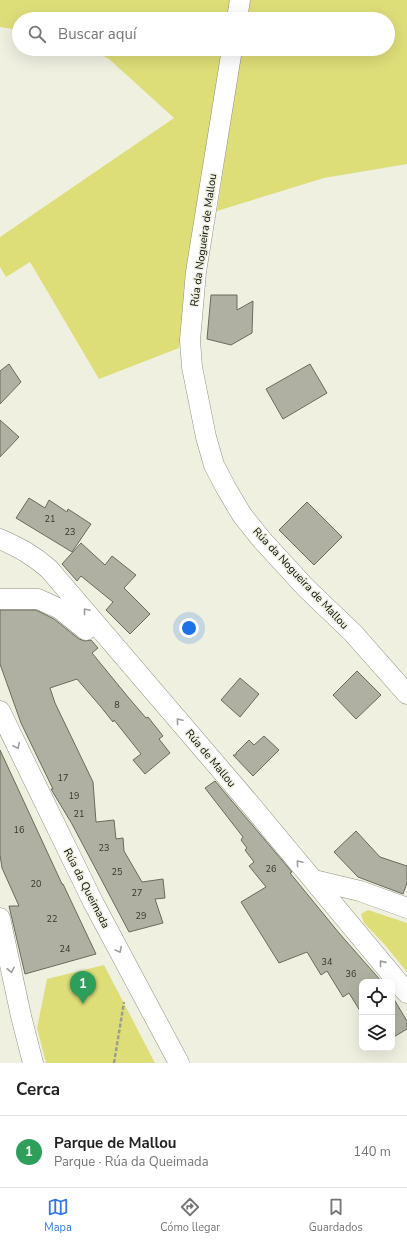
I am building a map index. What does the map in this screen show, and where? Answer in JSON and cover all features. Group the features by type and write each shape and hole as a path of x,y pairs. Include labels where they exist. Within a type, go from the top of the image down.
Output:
{"street":[{"path":"238,12 240,0"},
{"name":"Rúa da Nogueira de Mallou","path":"231,56 196,272 190,340 192,367 206,437 214,465 226,488 242,514 262,540 306,588 353,634 407,694"},
{"name":"Rúa de Mallou","path":"0,539 36,557 49,569 314,880 407,993"},
{"path":"0,599 38,599 60,610 86,630"},
{"name":"Rúa da Queimada","path":"0,711 93,902 179,1063"},
{"path":"314,880 360,891 407,908"},
{"path":"0,918 21,1016 33,1063"}],"path":[{"path":"114,1063 124,1001"}],"shaded area":[{"path":"0,0 230,0 228,12 12,12 12,29 0,27"},
{"path":"249,0 407,0 407,164 324,178 217,211 240,56 395,56 395,12 247,12"},
{"path":"103,56 222,56 179,348 99,379 30,262 6,277 0,267 0,237 174,118 109,59"},
{"path":"368,910 407,923 407,972 385,945 364,923 361,914"},
{"path":"104,965 155,1063 46,1063 37,1028 47,979"}],"building":[{"path":"211,295 237,295 237,310 253,301 252,333 231,345 207,339"},
{"path":"9,364 21,382 0,404 0,371"},
{"path":"310,364 327,393 283,419 266,389"},
{"path":"0,420 19,437 0,457"},
{"path":"29,498 45,508 49,500 67,512 68,509 91,524 72,552 16,518"},
{"path":"307,502 342,537 314,565 279,530"},
{"path":"81,543 105,565 112,556 136,575 124,588 150,614 130,634 106,610 113,602 81,576 77,581 62,564"},
{"path":"0,610 36,610 54,619 79,639 85,641 91,640 98,648 92,653 128,697 146,718 148,717 163,736 159,739 170,753 145,774 133,760 141,754 114,720 113,722 77,679 50,688 55,703 93,782 96,822 114,820 116,839 123,838 124,851 142,882 163,879 165,898 155,899 163,923 129,932 72,824 51,789 53,789 21,723 0,664"},
{"path":"357,671 381,695 356,719 333,695"},
{"path":"240,678 259,694 240,717 221,700"},
{"path":"264,736 279,750 253,776 233,755 236,755 236,753 249,740 254,745"},
{"path":"0,750 96,954 25,974 9,906 19,906 2,868 0,855"},
{"path":"215,781 292,872 290,873 339,933 379,979 359,979 359,1009 349,993 343,997 327,971 321,975 307,952 279,963 241,902 266,887 249,866 254,862 245,850 247,848 241,840 243,837 205,788"},
{"path":"356,831 380,857 407,866 407,883 403,894 358,877 334,852"},
{"path":"395,1001 407,1021 407,1029 395,1036"}],"place":[{"name":"Parque de Mallou","path":"83,1004"}]}
